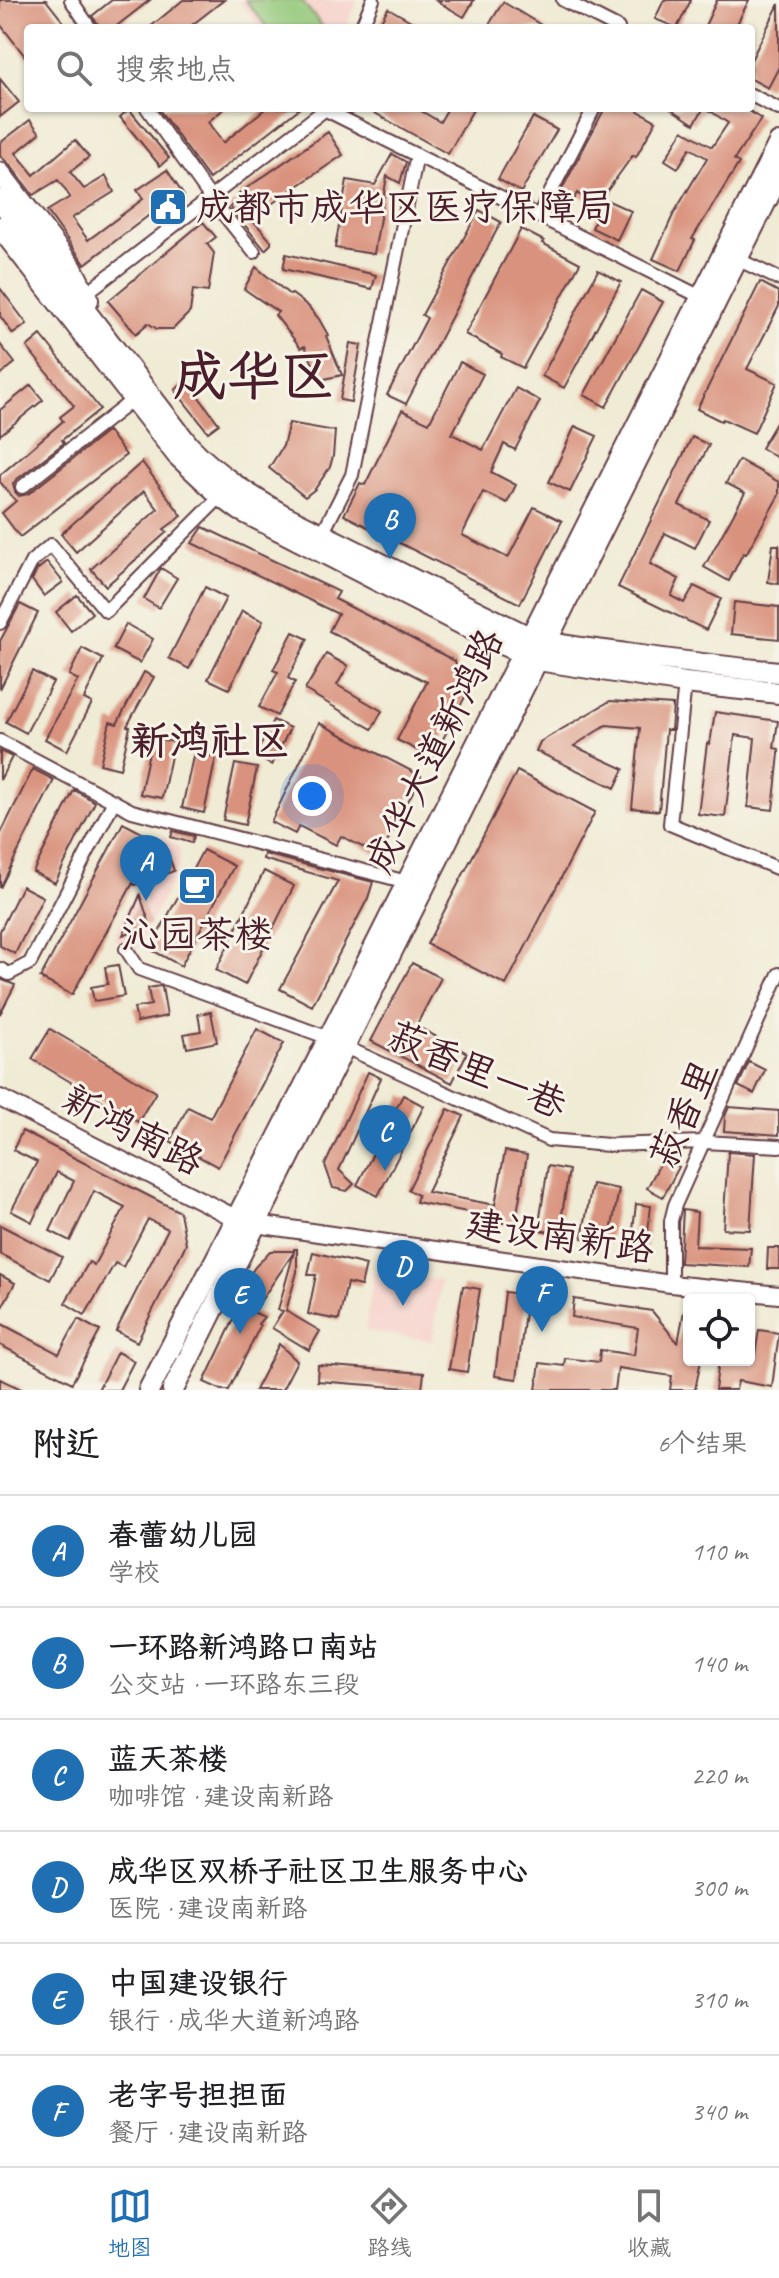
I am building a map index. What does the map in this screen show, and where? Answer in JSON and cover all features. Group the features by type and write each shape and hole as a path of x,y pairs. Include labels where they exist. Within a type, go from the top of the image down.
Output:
{"main road":[{"name":"成华大道新鸿路","path":"173,1390 247,1222 534,648 701,297 779,143"},
{"path":"0,173 72,268 85,294 102,344"},
{"name":"成华大道新鸿路","path":"337,1043 407,882 534,648 779,175"},
{"path":"0,200 102,344 134,399 177,455 221,496 276,530 534,648 685,683 779,693"},
{"path":"0,227 203,460 250,496 534,648 779,672"},
{"path":"0,247 29,284 102,344"},
{"name":"成华大道新鸿路","path":"149,1390 247,1222"}],"street":[{"path":"71,0 87,24"},
{"path":"363,24 373,0"},
{"path":"563,0 610,24"},
{"path":"755,97 779,109"},
{"path":"150,112 210,197 254,252"},
{"path":"85,294 322,112"},
{"path":"332,112 701,297"},
{"path":"539,215 592,112"},
{"path":"322,534 352,475 417,155"},
{"path":"737,259 779,279"},
{"path":"22,487 134,399"},
{"path":"0,623 32,561 51,545 106,611 221,496"},
{"path":"685,683 670,824 779,869"},
{"path":"0,741 132,811 407,882"},
{"path":"0,969 9,974 30,963 114,801"},
{"name":"菽香里一巷","path":"126,949 139,969 337,1043 549,1140 609,1145 704,1142 779,1146"},
{"name":"菽香里","path":"671,1284 671,1221 675,1205 779,974"},
{"name":"新鸿南路","path":"0,1098 247,1222"},
{"name":"建设南新路","path":"247,1222 671,1284 779,1295"}],"shaded area":[{"path":"238,0 358,0 348,24 257,24"},
{"path":"162,836 180,848 180,864 136,950 113,938"},
{"path":"374,1271 441,1280 433,1341 365,1331"}],"green space":[{"path":"245,0 301,0 321,24 265,24"}],"building":[{"path":"0,0 46,0 65,24 24,24 24,55 0,24"},
{"path":"112,0 150,0 119,24 98,24 92,16"},
{"path":"183,0 224,0 193,24 154,24"},
{"path":"435,0 474,0 464,17"},
{"path":"664,0 691,0 679,24 667,24 655,19"},
{"path":"717,0 749,0 737,24 706,24"},
{"path":"503,2 539,24 489,24"},
{"path":"779,4 779,67 768,88 755,81 755,52"},
{"path":"388,8 416,24 379,24"},
{"path":"0,79 19,102 0,117"},
{"path":"131,112 169,158 160,166 120,117"},
{"path":"161,112 220,112 208,122 223,143 261,112 295,112 209,179"},
{"path":"373,112 423,112 440,122 446,112 472,112 448,154"},
{"path":"603,112 640,112 656,121 636,157 633,155 602,198 631,211 617,240 592,228 600,210 577,193 565,215 552,208"},
{"path":"676,112 702,112 694,124"},
{"path":"712,112 751,112 761,119 734,160 739,163 692,239 695,240 680,271 653,259 674,213 707,158 690,148 678,168 665,160 683,130 712,147 728,123"},
{"path":"533,117 557,130 521,192 498,179"},
{"path":"30,120 40,133 16,153 34,175 75,140 89,157 70,172 84,189 106,176 114,192 72,218 88,240 143,199 137,190 167,170 184,196 154,216 152,213 85,264 47,211 70,197 58,180 33,195 0,156 0,143"},
{"path":"328,132 343,155 251,218 271,241 265,250 230,207 241,198 238,194"},
{"path":"392,154 406,162 400,183 387,176 374,254 335,248 347,180 375,185"},
{"path":"479,210 501,222 406,404 387,395 427,318 422,315"},
{"path":"203,222 216,237 207,244 214,253 208,292 193,290 190,312 173,329 157,329 148,323 136,334 108,301"},
{"path":"521,229 580,263 523,368 465,334"},
{"path":"286,254 376,275 372,289 283,269"},
{"path":"256,267 308,306 319,319 342,375 320,380 305,346 301,348 275,315 278,312 244,289"},
{"path":"598,270 621,282 564,388 542,376"},
{"path":"760,282 779,292 779,306 747,369 777,383 754,433 697,409"},
{"path":"0,288 27,324 13,334 0,316"},
{"path":"641,290 663,302 606,407 584,395"},
{"path":"41,335 100,409 62,440 64,443 16,480 13,484 15,492 19,496 28,494 108,431 126,455 20,537 2,513 16,501 0,482 0,475 63,421 60,417 74,406 27,347"},
{"path":"350,343 361,345 351,402 340,400"},
{"path":"0,344 15,363 0,375"},
{"path":"460,362 483,374 452,434 483,450 516,388 540,401 515,450 504,444 491,472 516,485 507,503 483,492 462,535 508,558 534,507 562,521 520,604 344,515 360,483 365,485 402,410 429,423"},
{"path":"187,381 219,424 208,432 175,390"},
{"path":"31,385 43,400 0,435 0,410"},
{"path":"779,418 779,459 761,448"},
{"path":"289,423 335,431 330,467 315,489 305,497 269,468 283,446"},
{"path":"575,426 597,436 570,492 549,482"},
{"path":"692,437 709,445 679,505 709,520 695,548 665,533 650,564 679,579 671,596 684,603 694,586 721,599 706,630 618,587"},
{"path":"739,460 779,482 779,495 729,581 704,567 745,493 726,483"},
{"path":"142,462 182,516 164,529 167,532 106,586 91,569 158,509 144,491 76,552 61,534"},
{"path":"203,527 339,592 335,599 455,661 466,695 433,758 397,740 427,682 329,631 338,614 192,543"},
{"path":"773,545 779,545 779,584 768,582"},
{"path":"47,562 63,582 44,596 32,580 37,570"},
{"path":"161,568 177,578 159,608 144,599"},
{"path":"205,587 226,598 189,669 169,658"},
{"path":"77,595 92,613 71,631 56,612"},
{"path":"734,602 779,607 779,639 731,634"},
{"path":"20,604 38,613 0,689 0,641"},
{"path":"242,611 263,621 229,689 208,679"},
{"path":"126,624 153,639 140,663 113,649"},
{"path":"293,632 308,639 288,678 295,682 277,716 259,707 278,672 273,670"},
{"path":"82,648 103,659 84,699 92,703 67,751 45,739 78,680 69,675"},
{"path":"326,654 348,666 337,685 382,711 372,729 305,690"},
{"path":"32,671 53,682 26,733 6,722"},
{"path":"144,672 154,677 127,726 130,727 120,769 100,764 110,722 117,724"},
{"path":"610,701 673,705 671,730 666,730 659,811 632,808 640,728 606,725 574,746 624,769 615,788 536,751 540,742"},
{"path":"715,712 778,721 774,748 779,749 779,754 773,810 748,807 755,738 735,735 725,817 698,814 707,743 710,744"},
{"path":"273,720 290,728 272,765 255,757"},
{"path":"319,723 421,776 380,856 341,836 336,845 299,826 295,834 271,822"},
{"path":"152,738 174,742 162,798 140,794"},
{"path":"0,751 12,757 0,780"},
{"path":"194,752 216,757 204,813 182,808"},
{"path":"235,764 257,768 245,825 223,820"},
{"path":"33,769 54,780 0,888 0,835"},
{"path":"517,771 595,812 506,985 427,944"},
{"path":"74,790 95,802 55,883 33,872"},
{"path":"123,823 165,845 174,871 135,885 133,883 72,995 40,978"},
{"path":"173,831 194,836 192,843 171,837"},
{"path":"203,850 234,866 181,966 150,949"},
{"path":"264,854 373,882 368,898 312,1006 280,989 338,881 263,859"},
{"path":"264,871 294,886 245,985 216,970"},
{"path":"22,886 43,897 15,954 0,946 0,931"},
{"path":"140,895 150,925 123,935"},
{"path":"412,963 441,978 416,1026 467,1053 452,1083 371,1041"},
{"path":"118,965 124,996 94,1001 91,987 108,984 105,967"},
{"path":"0,979 15,985 0,1014"},
{"path":"160,986 167,1016 137,1022 134,1008 151,1005 148,988"},
{"path":"211,1012 217,1042 187,1048 184,1034 201,1031 198,1014"},
{"path":"50,1029 156,1092 138,1122 32,1059"},
{"path":"257,1029 284,1043 218,1167 170,1141 188,1107 210,1118"},
{"path":"749,1062 765,1070 754,1094 738,1086"},
{"path":"368,1072 381,1078 339,1170 354,1184 347,1191 333,1188 325,1165"},
{"path":"403,1095 424,1106 378,1196 357,1185"},
{"path":"729,1107 779,1111 779,1135 724,1131"},
{"path":"448,1109 464,1116 427,1192 495,1205 505,1151 527,1155 515,1225 492,1221 493,1217 416,1202 418,1195 408,1190"},
{"path":"22,1131 180,1212 186,1244 137,1342 116,1331 168,1229 148,1219 123,1267 115,1263 85,1315 65,1303 89,1262 94,1265 125,1207 94,1191 70,1241 50,1231 74,1181 57,1172 32,1222 11,1211 37,1162 13,1150"},
{"path":"728,1152 755,1154 750,1230 723,1229"},
{"path":"663,1158 679,1167 663,1197 647,1188"},
{"path":"548,1166 569,1170 559,1233 538,1230"},
{"path":"592,1184 619,1189 609,1243 582,1238"},
{"path":"636,1204 651,1206 646,1249 631,1248"},
{"path":"683,1210 697,1212 695,1246 751,1248 749,1267 680,1263"},
{"path":"0,1225 62,1257 50,1280 0,1254"},
{"path":"768,1248 779,1248 779,1269 767,1269"},
{"path":"297,1249 297,1272 286,1311 320,1331 309,1350 272,1328 283,1311 278,1310 294,1252 253,1312 264,1317 229,1390 204,1382 247,1292 241,1288 255,1267 270,1251"},
{"path":"313,1252 366,1265 361,1286 347,1283 339,1320 308,1314 316,1275 308,1275"},
{"path":"0,1275 15,1283 0,1311"},
{"path":"463,1286 480,1289 467,1372 449,1369"},
{"path":"505,1292 527,1295 517,1379 495,1376"},
{"path":"574,1299 652,1311 678,1343 683,1316 683,1366 700,1366 695,1390 670,1390 672,1376 618,1368 615,1390 536,1390 540,1363 564,1366 565,1358 599,1362 600,1350 634,1355 638,1328 572,1317"},
{"path":"78,1319 100,1331 72,1383 0,1345 0,1323 59,1354"},
{"path":"759,1330 779,1333 772,1387 738,1381 736,1390 715,1390 718,1366 755,1366"},
{"path":"279,1344 297,1361 282,1390 255,1390"},
{"path":"117,1352 134,1361 119,1390 98,1390"},
{"path":"318,1365 424,1373 422,1389 317,1381"},
{"path":"0,1379 23,1390 0,1390"}],"place":[{"name":"成都市成华区医疗保障局","path":"168,207"},
{"name":"一环路新鸿路口南站","path":"390,559"},
{"name":"沁园茶楼","path":"197,886"},
{"name":"春蕾幼儿园","path":"146,901"},
{"name":"蓝天茶楼","path":"385,1171"},
{"name":"成华区双桥子社区卫生服务中心","path":"403,1306"},
{"name":"老字号担担面","path":"542,1332"},
{"name":"中国建设银行","path":"240,1334"}],"district":[{"name":"成华区","path":"254,376"},
{"name":"新鸿社区","path":"210,741"}]}
